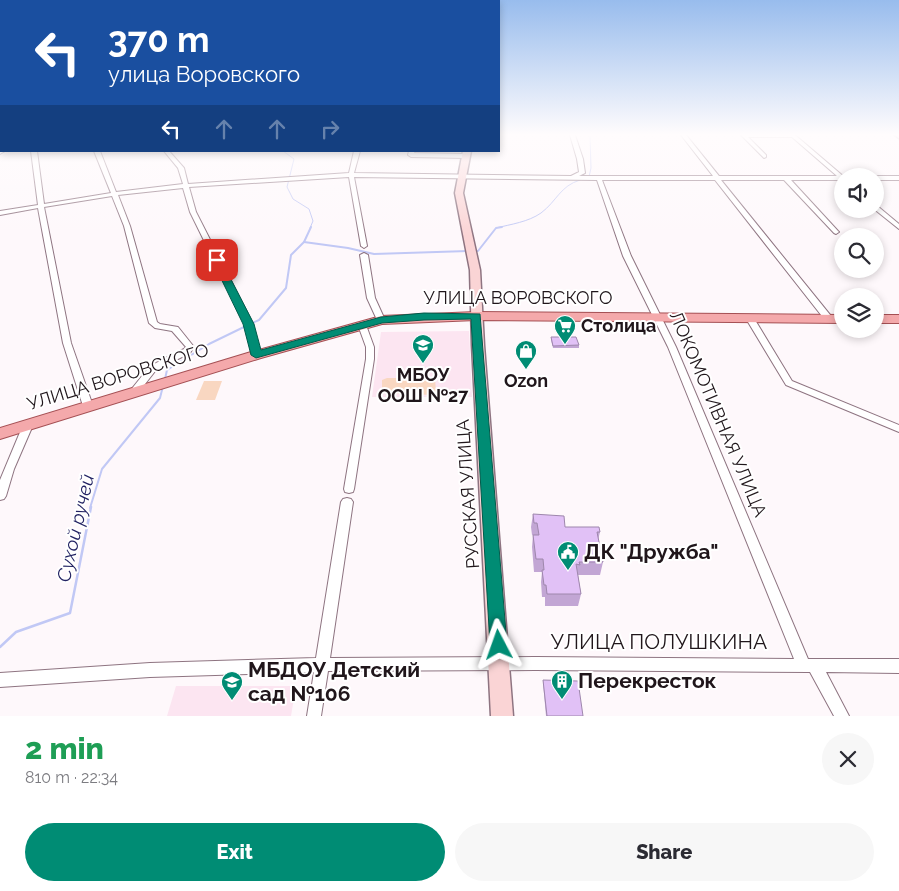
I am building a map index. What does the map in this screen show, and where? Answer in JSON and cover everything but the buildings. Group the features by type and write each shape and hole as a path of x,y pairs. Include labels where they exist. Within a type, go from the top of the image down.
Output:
{"main road":[{"name":"УЛИЦА ВОРОВСКОГО","path":"0,434 135,391 381,320 476,316 834,318"},
{"path":"884,319 899,320"}],"street":[{"path":"36,168 41,206 67,343 88,406"},
{"path":"103,168 127,226 153,323 158,326 176,329 190,347 186,351 153,368 135,391"},
{"path":"181,168 184,186 193,212 249,324 256,355"},
{"path":"353,168 351,175 364,246"},
{"name":"РУССКАЯ УЛИЦА","path":"463,168 460,199 475,270 476,316 500,662 502,716"},
{"path":"572,178 582,173 582,168"},
{"path":"709,168 828,318"},
{"path":"0,213 113,194 184,186 351,175 572,178 834,178"},
{"name":"ЛОКОМОТИВНАЯ УЛИЦА","path":"599,178 627,256 672,347 809,665 842,716"},
{"path":"785,178 834,230"},
{"path":"884,178 899,178"},
{"path":"884,214 899,226"},
{"path":"364,256 371,298 381,320"},
{"path":"749,317 789,383 899,428"},
{"path":"314,716 320,665 370,359 370,347 362,325"},
{"path":"0,496 9,469 28,425"},
{"name":"УЛИЦА ПОЛУШКИНА","path":"0,680 170,668 500,662 899,666"}],"shaded area":[{"name":"МБОУ ООШ №27","path":"469,331 472,397 372,397 381,332"},
{"path":"387,378 435,378 436,392 432,395 382,393 382,380"},
{"path":"204,381 222,381 215,400 196,400"},
{"name":"МБДОУ Детский сад №106","path":"176,686 296,686 291,716 167,716"}],"waterway":[{"name":"Сухой ручей","path":"292,168 287,187 293,199 309,209 313,221 310,228"},
{"path":"589,177 591,168"},
{"path":"496,228 531,219 541,213 568,186 580,180"},
{"name":"Сухой ручей","path":"304,242 311,227"},
{"path":"496,228 502,227"},
{"path":"475,251 478,251 496,228"},
{"name":"Сухой ручей","path":"250,324 259,320 286,288 291,255 304,242"},
{"path":"304,242 348,248 374,254 468,251"},
{"name":"Сухой ручей","path":"165,379 167,370 209,344 246,326"},
{"name":"Сухой ручей","path":"90,508 102,469 160,398 163,386"},
{"name":"Сухой ручей","path":"0,647 16,632 70,613 91,507"}],"place":[{"name":"Столица","path":"565,345"},
{"name":"МБОУ ООШ №27","path":"423,364"},
{"name":"Ozon","path":"526,370"},
{"name":"ДК \"Дружба\"","path":"568,571"},
{"name":"Перекресток","path":"562,700"},
{"name":"МБДОУ Детский сад №106","path":"232,701"}],"route":[{"path":"217,260 249,324 256,355 381,320 476,316 499,645"}]}
